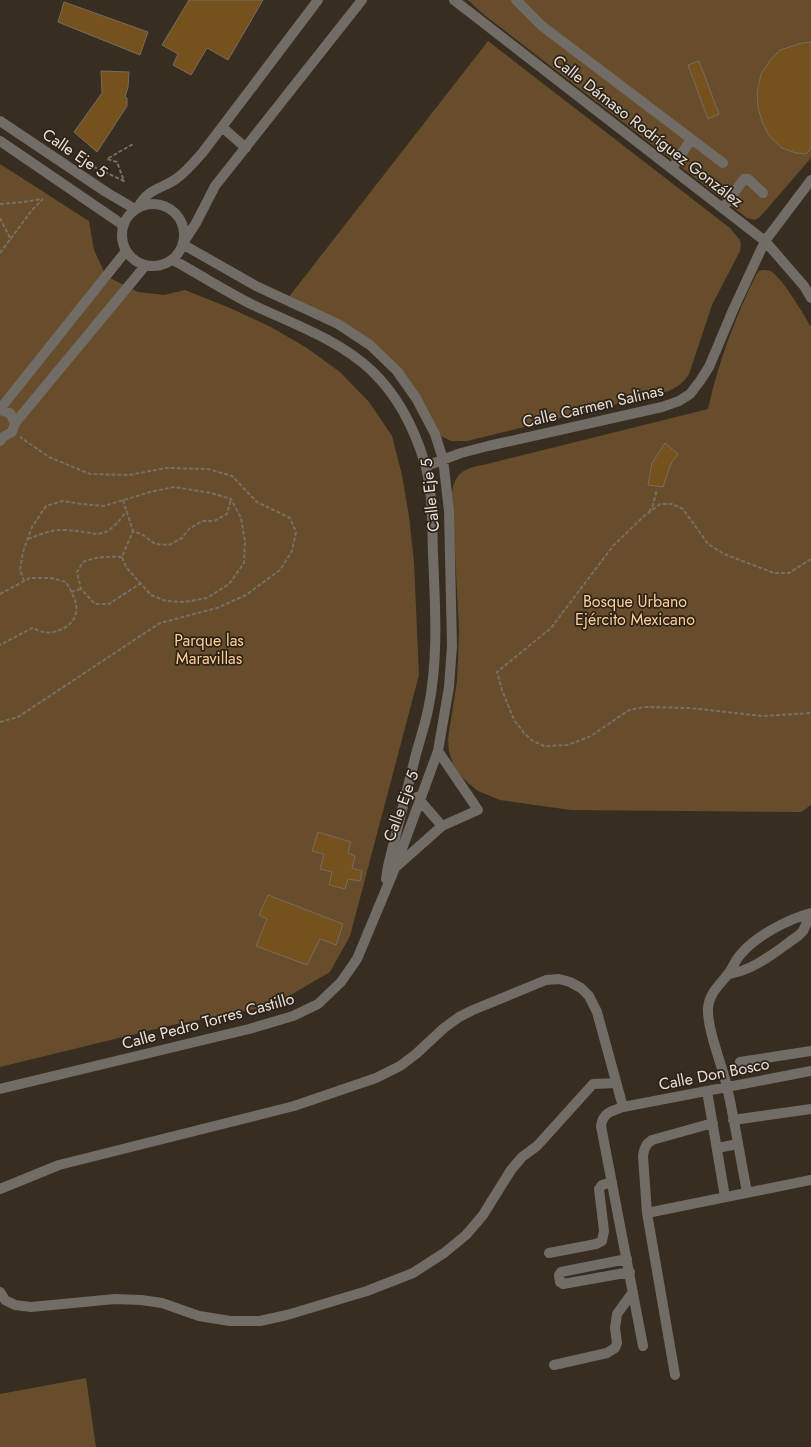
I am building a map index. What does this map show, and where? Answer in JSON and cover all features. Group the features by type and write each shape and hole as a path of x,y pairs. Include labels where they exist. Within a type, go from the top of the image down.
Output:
{"street":[{"path":"318,0 190,167 175,179 147,194 128,216 123,225 122,238 126,251 134,260 145,266 155,267 165,265 180,253 184,242 196,223 215,186 362,0"},
{"name":"Calle Dámaso Rodríguez González","path":"454,0 765,241 804,286 811,298"},
{"path":"516,0 542,26 723,163"},
{"name":"Calle Eje 5","path":"0,121 106,192 136,208"},
{"path":"222,127 246,148"},
{"path":"672,169 691,139"},
{"name":"Calle Eje 5","path":"0,141 123,225"},
{"path":"723,208 744,179 748,179 763,193"},
{"name":"Calle Carmen Salinas","path":"426,466 443,459 488,446 662,407 679,401 690,394 709,367 733,310 765,241 811,180"},
{"path":"136,208 147,204 157,203 167,206 175,212 181,220 184,230 184,242"},
{"name":"Calle Eje 5","path":"184,242 256,286 338,324 370,345 397,370 416,398 435,434 443,459 449,511 452,646 450,687 438,751 391,867"},
{"path":"14,427 10,413 0,410 126,251"},
{"name":"Calle Eje 5","path":"173,260 250,303 329,340 356,358 372,371 404,412 419,444 426,466 432,526 435,641 433,678 428,710 408,785 391,867"},
{"path":"1,438 14,427 145,266"},
{"path":"391,867 442,826 478,810 438,751"},
{"path":"408,785 419,801 442,826"},
{"name":"Calle Pedro Torres Castillo","path":"0,1089 249,1029 293,1016 318,1004 341,982 357,959 384,892 391,867"},
{"path":"729,974 742,971 757,964 798,936 803,930 811,914"},
{"path":"747,1192 727,1087 709,1022 708,1006 712,994 718,985 729,974 735,961 742,952 754,942 788,920 811,914"},
{"path":"0,1189 59,1165 294,1106 376,1078 400,1066 459,1017 472,1010 546,980 570,982 581,988 589,996 597,1012 623,1107"},
{"path":"740,1062 811,1051"},
{"name":"Calle Don Bosco","path":"612,1182 601,1126 602,1118 608,1113 623,1107 811,1071"},
{"path":"0,1292 5,1300 15,1305 31,1307 115,1299 141,1300 162,1303 198,1316 230,1321 260,1321 287,1315 367,1291 413,1273 461,1240 483,1215 511,1170 522,1156 537,1146 593,1084 616,1083"},
{"path":"707,1091 725,1197"},
{"path":"733,1120 811,1109"},
{"path":"675,1375 647,1213 643,1156 644,1149 652,1140 713,1123"},
{"path":"717,1148 738,1144"},
{"path":"647,1213 811,1180"},
{"path":"549,1253 596,1244 602,1241 604,1231 599,1189 602,1185 612,1182 643,1346"},
{"path":"627,1259 561,1272 559,1275 560,1282 563,1284 630,1272"},
{"path":"554,1365 607,1353 615,1348 617,1343 615,1328 617,1314 633,1292"}],"path":[{"path":"95,174 90,171 92,166 124,181 117,162 107,159 133,144"},
{"path":"0,204 43,199 32,210 0,253"},
{"path":"0,218 11,240"},
{"path":"0,722 18,717 160,623 217,608 246,595 280,570 292,551 296,532 290,518 257,502 232,476 208,469 166,468 129,475 90,474 49,457 14,427"},
{"path":"24,581 20,570 23,552 32,527 46,506 63,501 104,506 123,500 150,492 174,488 211,493 231,499 241,518 245,542 244,563 229,584 207,598 184,602 166,601 151,595 126,567 122,557 133,531 123,500"},
{"path":"648,513 653,504 657,489"},
{"path":"133,531 143,535 155,544 169,545 182,538 189,529 202,521 214,521 227,514 231,499"},
{"path":"811,558 789,573 774,574 724,554 708,544 683,509 672,504 660,504 648,513 613,546 551,628 497,672 512,716 525,734 533,741 544,746 568,744 591,736 628,710 645,707 690,708 762,716 811,713"},
{"path":"28,539 50,531 64,530 90,534 104,534 116,525 127,511"},
{"path":"122,557 94,557 82,562 77,572 81,589 95,604 109,604 141,583"},
{"path":"0,594 30,578 51,578 66,582 74,597 76,612 70,624 60,630 45,633 32,628 0,645"},
{"path":"71,592 81,589"}],"green space":[{"path":"468,0 811,0 811,158 760,217 755,220 747,218 483,14"},
{"path":"488,41 730,228 740,240 741,244 740,251 712,305 689,374 679,385 666,392 467,441 451,441 441,436 383,355 288,298"},
{"name":"Parque las Maravillas","path":"0,164 89,221 94,250 106,276 138,292 164,295 185,290 230,308 271,327 307,348 340,372 369,402 392,436 402,475 409,516 414,562 419,675 350,936 330,972 272,1006 172,1025 0,1067"},
{"name":"Bosque Urbano Ejército Mexicano","path":"762,270 768,270 777,276 811,327 811,805 801,812 571,810 500,800 478,791 460,775 453,764 449,752 448,739 457,681 459,630 452,493 456,478 465,470 476,466 708,409 722,358 734,324 756,275"},
{"path":"86,1378 96,1447 0,1447 0,1394"}],"building":[{"path":"189,0 263,0 228,60 207,48 191,75 173,65 178,54 162,45"},
{"path":"64,2 148,32 140,55 58,22"},
{"path":"811,42 811,149 806,154 796,153 782,148 770,137 763,124 758,108 757,93 761,74 771,59 780,50 802,43"},
{"path":"699,61 719,114 708,119 688,65"},
{"path":"101,71 129,72 128,87 125,97 127,98 127,106 97,152 74,132 102,93"},
{"path":"665,443 678,454 672,462 663,487 648,485 652,463"},
{"path":"318,832 351,842 348,853 355,856 352,868 362,871 360,881 348,879 345,889 329,885 332,872 320,869 324,854 312,851"},
{"path":"268,895 343,924 336,945 320,939 307,965 256,946 267,919 259,915"}]}
